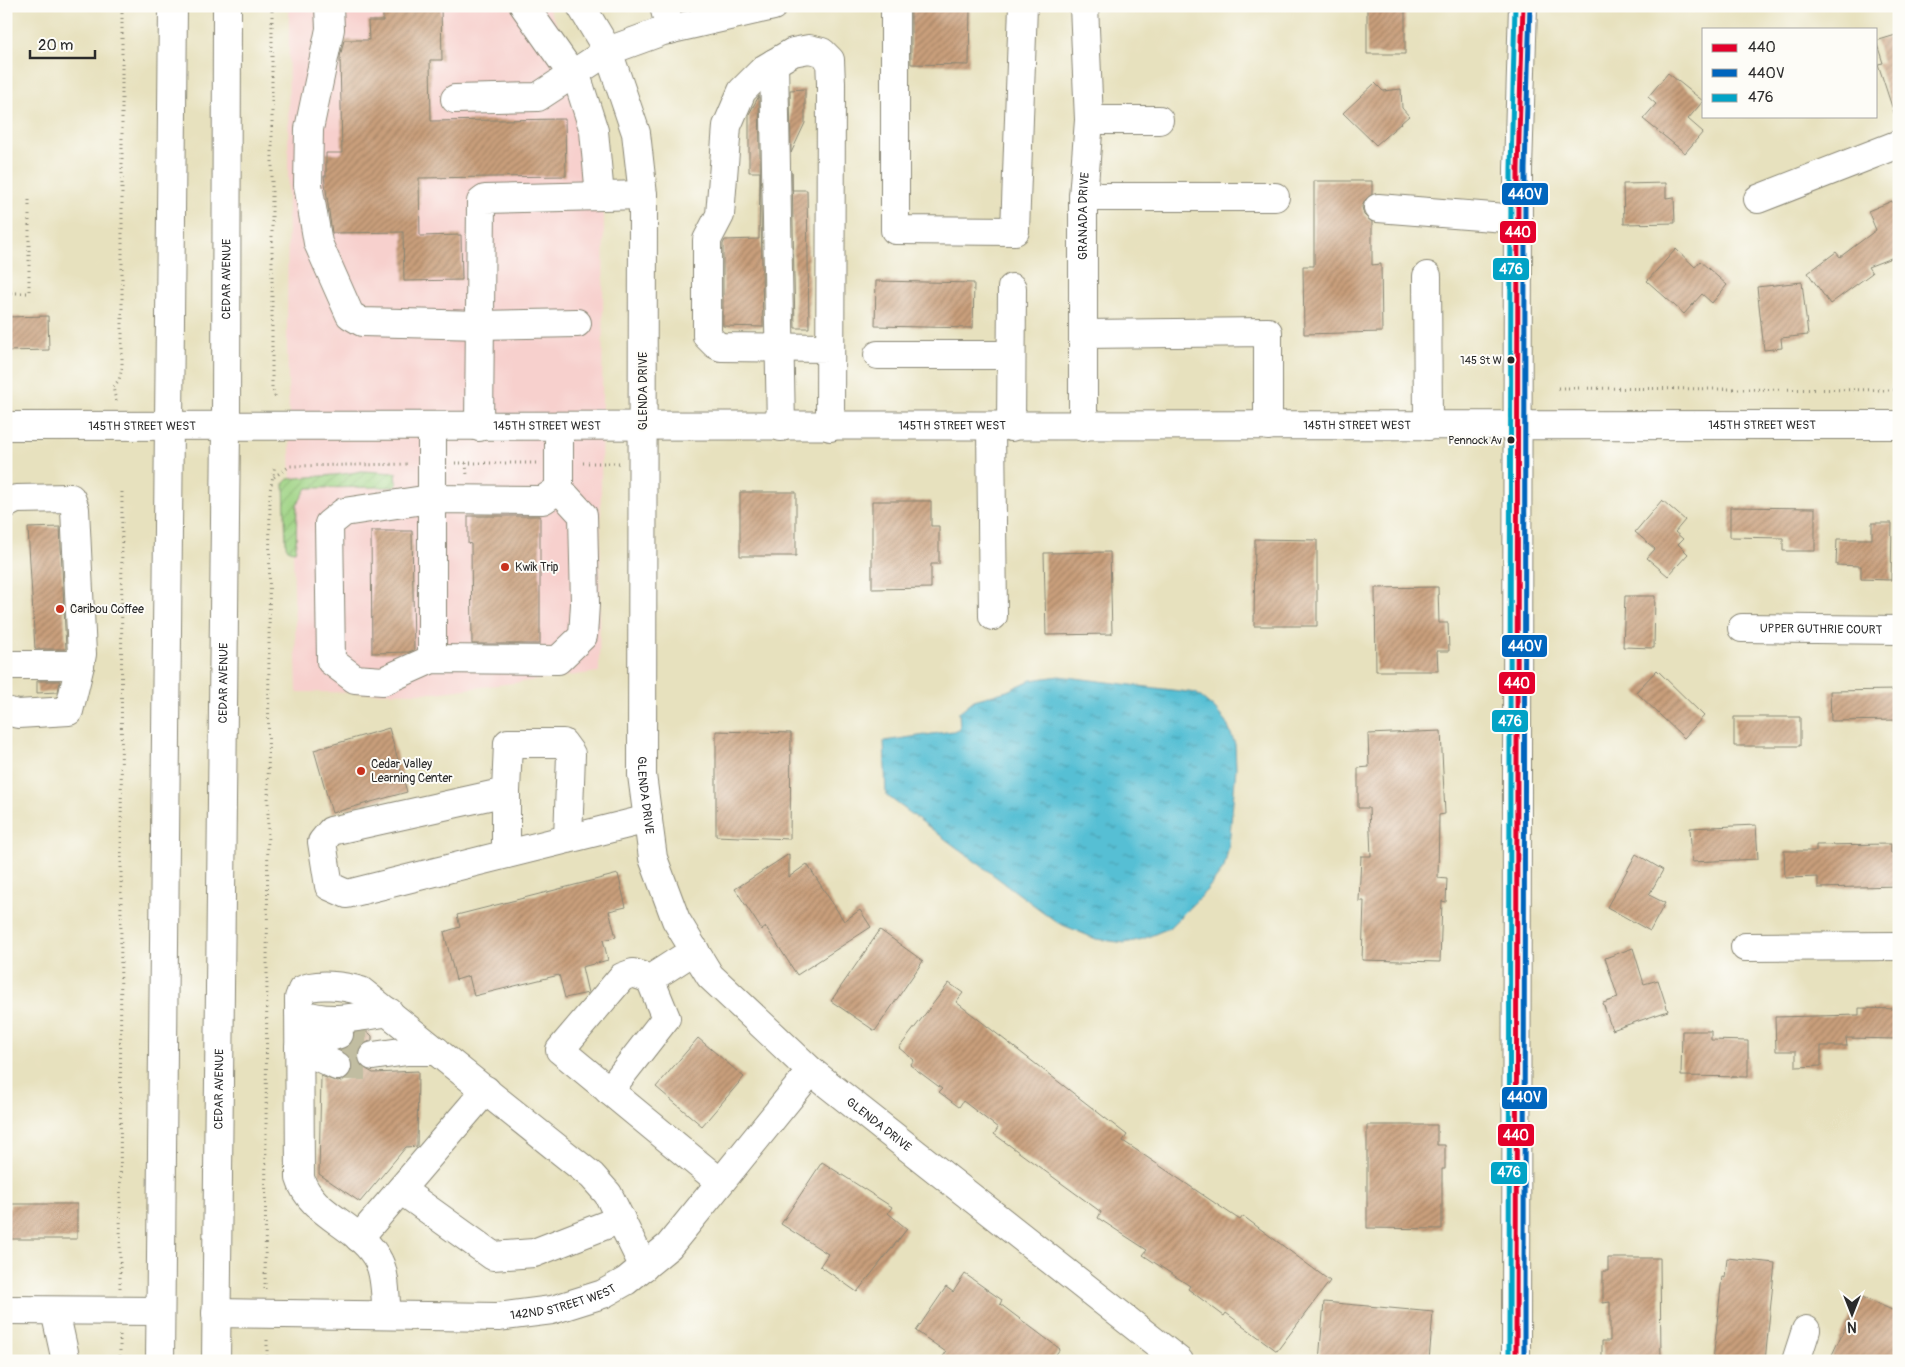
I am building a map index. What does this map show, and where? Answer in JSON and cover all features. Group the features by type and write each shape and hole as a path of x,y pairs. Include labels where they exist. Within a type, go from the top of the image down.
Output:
{"main road":[{"path":"160,1361 173,6"},
{"name":"CEDAR AVENUE","path":"216,1361 226,427 227,6"},
{"path":"330,6 330,29 309,129 308,186 318,243 350,315 362,322 481,325 577,323"},
{"path":"524,6 579,84 594,131 600,196"},
{"name":"GLENDA DRIVE","path":"581,6 608,51 636,133 643,195 642,775 653,858 676,920 710,976 811,1071 1179,1361"},
{"path":"455,99 538,98 608,51 667,18 773,6"},
{"path":"895,6 895,230 1015,231 1023,6"},
{"name":"GRANADA DRIVE","path":"1082,427 1083,197 1089,120 1084,6"},
{"path":"1516,1361 1518,219 1523,6"},
{"path":"830,348 722,347 715,344 707,336 707,240 720,215 727,126 742,91 764,69 792,52 809,50 822,52 830,60 830,348 830,427"},
{"path":"774,63 781,427"},
{"path":"1089,120 1159,120"},
{"path":"1758,199 1899,144"},
{"path":"479,427 482,202 485,199 643,195"},
{"path":"1083,197 1275,197"},
{"path":"1378,208 1518,219"},
{"path":"1427,276 1428,426"},
{"path":"993,616 1001,427 1011,355 1012,288"},
{"path":"1082,334 1268,332 1268,426"},
{"path":"878,355 1011,355"},
{"name":"145TH STREET WEST","path":"6,426 643,428 1899,425"},
{"path":"432,427 430,499 432,659"},
{"path":"559,428 559,489 582,515 585,604 582,636 558,660 432,659 383,681 355,679 331,661 329,524 344,512 430,499 543,500 559,489"},
{"path":"6,504 16,499 71,498 75,509 82,654 69,711 18,714 6,711"},
{"name":"UPPER GUTHRIE COURT","path":"1742,628 1899,630"},
{"path":"6,665 80,665"},
{"path":"506,854 508,743 563,743 571,754 568,839"},
{"path":"506,792 331,831 322,842 329,886 347,894 648,819"},
{"path":"1745,947 1899,946"},
{"path":"650,979 694,950"},
{"path":"609,1091 664,1023 666,1018 650,979 633,973 622,977 560,1050 609,1091 720,1182"},
{"path":"387,1315 381,1266 378,1259 359,1238 311,1199 303,1188 300,1178 299,1012 302,990 308,987 351,987 361,991 602,1185 644,1267"},
{"path":"299,1048 338,1050"},
{"path":"372,1050 437,1051"},
{"name":"142ND STREET WEST","path":"216,1313 498,1317 552,1310 602,1294 644,1267 687,1226 720,1182 811,1071"},
{"path":"359,1238 486,1090"},
{"path":"401,1190 493,1256 534,1253 621,1219"},
{"path":"6,1310 160,1311"},
{"path":"55,1311 66,1361"},
{"path":"1796,1361 1806,1330"}],"path":[{"path":"116,401 113,387 119,380 122,368 122,6"},
{"path":"272,6 270,224 272,387 276,399"},
{"path":"6,293 29,293 29,196"},
{"path":"1558,388 1899,390"},
{"path":"267,1361 268,1314 263,1268 270,491 275,465"},
{"path":"120,1275 122,491"}],"shaded area":[{"path":"289,6 547,6 593,92 604,216 599,672 435,693 297,692 287,345"}],"green space":[{"path":"362,471 396,473 397,484 395,487 307,488 297,505 296,548 295,551 289,550 286,546 284,483 288,479"}],"water":[{"path":"1059,676 1196,693 1214,708 1226,722 1235,744 1236,768 1229,845 1224,868 1206,891 1169,928 1143,939 1125,943 1096,939 1058,923 886,795 884,741 960,730 959,712 974,700 1007,691 1031,680"}],"building":[{"path":"383,6 441,6 442,60 430,60 431,121 565,119 566,176 419,178 420,236 461,235 462,280 404,281 403,232 332,233 324,176 326,176 326,153 342,153 340,57 344,40 369,40 368,21 383,21"},
{"path":"911,6 970,6 969,65 911,64"},
{"path":"1367,6 1405,6 1405,54 1367,54"},
{"path":"1899,34 1899,116 1895,116 1878,64 1883,63 1878,40"},
{"path":"1668,73 1702,100 1688,119 1703,132 1685,153 1643,119 1656,104 1648,97"},
{"path":"1375,83 1383,91 1401,89 1402,108 1409,116 1376,145 1343,113"},
{"path":"805,89 805,123 791,153 790,90"},
{"path":"759,96 763,327 723,326 723,244 725,240 759,239 760,172 749,172 749,114"},
{"path":"1314,181 1372,181 1372,194 1365,200 1362,207 1364,215 1372,222 1372,265 1381,264 1382,332 1304,334 1303,266 1314,266"},
{"path":"1666,183 1666,198 1674,197 1675,223 1624,224 1623,184"},
{"path":"792,190 807,190 809,328 795,328"},
{"path":"1892,201 1899,217 1899,255 1868,267 1872,273 1830,304 1808,273 1836,252 1840,257 1876,230 1868,211"},
{"path":"1676,249 1695,267 1700,261 1727,285 1712,303 1702,294 1684,314 1647,281"},
{"path":"876,281 974,283 973,328 875,326"},
{"path":"1802,282 1808,335 1781,338 1782,348 1764,350 1757,287"},
{"path":"48,316 49,350 6,351 6,317"},
{"path":"740,492 796,492 796,556 740,556"},
{"path":"1662,500 1685,520 1675,532 1683,539 1678,544 1688,554 1668,576 1647,558 1655,549 1635,532"},
{"path":"872,501 931,501 931,526 939,526 939,564 931,564 931,588 872,589"},
{"path":"1730,507 1815,508 1815,551 1783,551 1783,538 1730,537"},
{"name":"Kwik Trip","path":"468,516 540,516 540,644 472,644 471,544 468,543"},
{"path":"1872,523 1892,523 1891,580 1861,579 1861,566 1836,565 1837,539 1872,539"},
{"path":"60,527 66,649 35,649 28,528"},
{"path":"371,531 412,531 414,650 409,652 372,653"},
{"path":"1255,539 1317,540 1317,626 1254,626"},
{"path":"1110,552 1112,634 1046,635 1044,553"},
{"path":"1438,587 1439,623 1448,623 1449,651 1437,651 1438,671 1376,671 1375,588"},
{"path":"1625,596 1655,596 1654,648 1623,647"},
{"path":"1657,670 1704,716 1684,738 1636,692"},
{"path":"37,681 60,681 58,692 37,693"},
{"path":"1898,690 1898,720 1831,721 1830,691"},
{"path":"1734,717 1800,717 1800,746 1734,746"},
{"name":"Cedar Valley Learning Center","path":"389,728 407,792 332,813 314,750"},
{"path":"716,731 791,733 790,839 716,836"},
{"path":"1441,731 1445,814 1439,815 1438,878 1447,879 1446,902 1442,901 1440,962 1362,960 1364,901 1359,901 1361,856 1371,856 1369,808 1358,808 1358,768 1369,767 1368,734"},
{"path":"1756,825 1758,859 1692,862 1690,828"},
{"path":"1891,844 1891,853 1899,853 1899,886 1818,888 1818,877 1785,878 1784,851 1816,851 1816,845"},
{"path":"789,854 789,877 807,864 844,921 860,910 871,927 797,975 766,927 762,930 735,889"},
{"path":"1636,854 1663,870 1649,895 1665,903 1650,931 1607,907"},
{"path":"618,874 626,907 609,911 616,937 603,940 608,960 582,967 588,993 565,998 559,975 474,996 469,976 456,980 444,932 460,927 457,915"},
{"path":"880,930 923,961 875,1031 831,1001"},
{"path":"1633,948 1644,984 1658,980 1668,1011 1612,1030 1603,1003 1618,998 1605,958"},
{"path":"949,983 963,993 956,1002 1127,1135 1123,1141 1240,1220 1243,1216 1330,1281 1277,1351 1226,1313 1224,1316 1188,1289 1190,1286 1143,1255 1147,1250 1098,1218 1101,1212 994,1134 998,1128 963,1101 959,1107 939,1092 942,1089 910,1065 914,1060 899,1048"},
{"path":"1859,1008 1899,1009 1899,1039 1846,1038 1847,1046 1821,1046 1821,1066 1796,1067 1796,1051 1776,1051 1775,1017 1859,1015"},
{"path":"1682,1031 1711,1031 1711,1040 1748,1041 1748,1077 1681,1076"},
{"path":"368,1032 372,1036 372,1040 364,1044 359,1050 358,1059 361,1066 373,1073 418,1071 417,1146 406,1147 360,1202 319,1174 321,1076 338,1082 346,1079 351,1072 352,1064 350,1057 340,1050 351,1044 354,1033"},
{"path":"698,1038 744,1077 702,1126 656,1087"},
{"path":"1367,1125 1437,1125 1437,1145 1445,1145 1445,1169 1442,1169 1442,1229 1367,1228"},
{"path":"822,1162 892,1207 888,1213 907,1229 857,1292 820,1266 828,1254 781,1224"},
{"path":"10,1204 77,1204 77,1239 6,1239 6,1208 10,1208"},
{"path":"1608,1258 1660,1258 1661,1361 1602,1361 1602,1341 1610,1341 1610,1302 1603,1303 1603,1271 1608,1271"},
{"path":"1727,1258 1775,1263 1765,1361 1713,1361 1722,1277 1725,1278"},
{"path":"965,1274 1002,1300 1000,1304 1060,1349 1051,1361 940,1361 946,1352 916,1331 946,1287 953,1292"},
{"path":"1860,1296 1899,1313 1899,1352 1895,1361 1829,1361"},
{"path":"1324,1302 1433,1312 1429,1361 1319,1361"}],"tunnel":[{"path":"338,1044 372,1045"},
{"path":"337,1066 373,1066"}],"transit line":[{"name":"476","path":"1509,1361 1511,169 1515,6"},
{"name":"440","path":"1516,1361 1518,169 1523,6"},
{"name":"440V","path":"1524,1361 1525,169 1530,6"}],"place":[{"name":"145 St W","path":"1511,360"},
{"name":"Pennock Av","path":"1511,440"},
{"name":"Kwik Trip","path":"505,567"},
{"name":"Caribou Coffee","path":"60,609"},
{"name":"Cedar Valley Learning Center","path":"361,771"}]}
